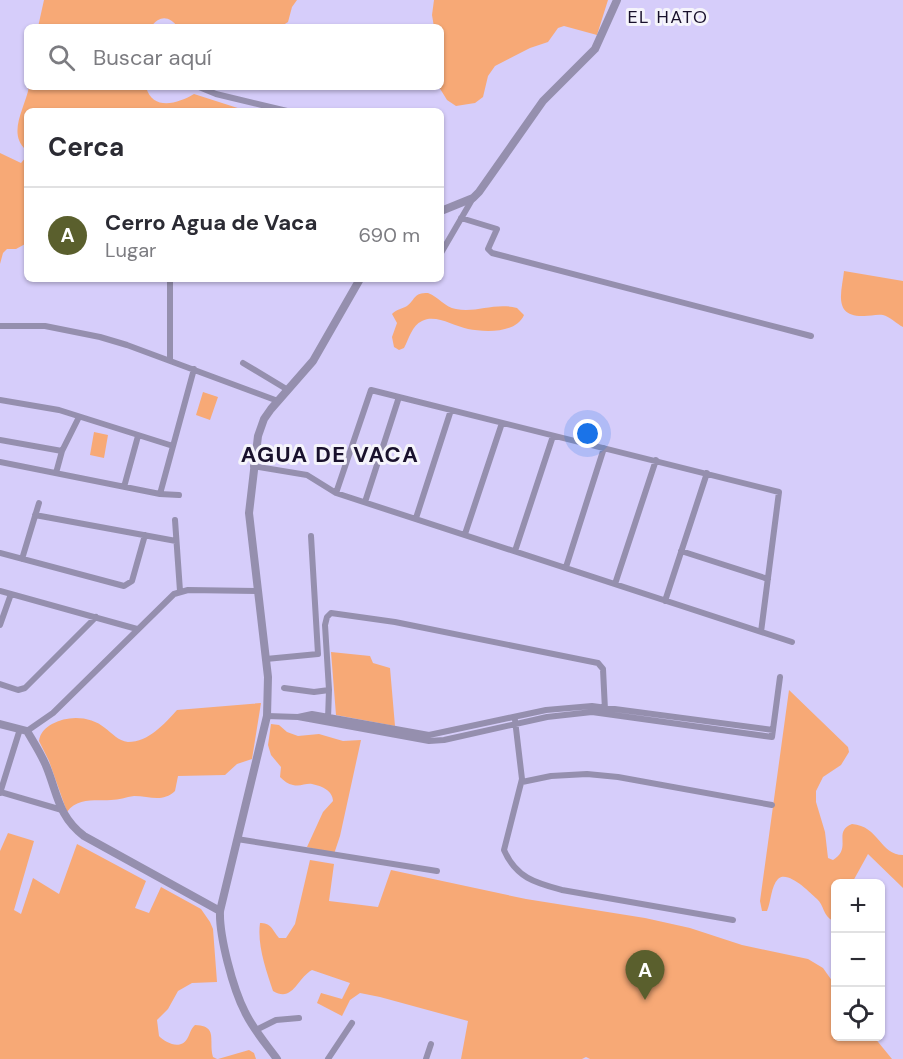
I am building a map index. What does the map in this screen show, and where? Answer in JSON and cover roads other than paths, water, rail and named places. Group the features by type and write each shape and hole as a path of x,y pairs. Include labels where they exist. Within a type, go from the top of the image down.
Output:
{"street":[{"path":"444,248 473,198 488,182 543,101 595,49 616,0"},
{"path":"206,90 274,108"},
{"path":"444,210 473,198"},
{"path":"461,218 497,229 489,249 492,253 811,336"},
{"path":"170,282 170,360"},
{"path":"277,1059 244,1010 221,936 220,911 267,716 266,659 249,513 253,466 261,426 278,400 313,361 358,282"},
{"path":"0,326 45,326 66,329 127,345 278,400"},
{"path":"243,363 288,390"},
{"path":"160,494 194,369"},
{"path":"336,493 371,390 779,492 761,633"},
{"path":"365,502 399,397"},
{"path":"0,400 59,410 173,446"},
{"path":"416,518 451,410"},
{"path":"56,473 62,451 79,417"},
{"path":"465,534 502,423"},
{"path":"124,487 138,435"},
{"path":"515,550 553,436"},
{"path":"0,440 62,451"},
{"path":"566,567 604,448"},
{"path":"615,584 656,460"},
{"path":"0,462 160,494 179,495"},
{"path":"253,466 301,473 336,493 792,642"},
{"path":"665,601 707,473"},
{"path":"22,559 39,503"},
{"path":"35,515 176,541"},
{"path":"175,520 180,591"},
{"path":"0,553 127,586 134,576 145,535"},
{"path":"266,659 318,654 311,536"},
{"path":"681,551 768,579"},
{"path":"0,591 137,629"},
{"path":"62,810 0,792 24,730 53,713 164,602 180,591 257,591"},
{"path":"0,625 11,594"},
{"path":"328,720 329,690 325,621 328,614 334,612 598,663 603,669 605,710"},
{"path":"0,684 22,690 96,617"},
{"path":"267,716 298,717 308,714 328,720 429,735 515,721 572,707 772,733 780,677"},
{"path":"284,688 314,692 329,690"},
{"path":"515,721 522,782 504,850 526,878 562,890 733,920"},
{"path":"0,723 24,730 46,765 62,810 71,826 84,836 220,911"},
{"path":"522,782 551,776 587,774 618,777 772,805"},
{"path":"237,839 437,871"},
{"path":"256,1030 276,1020 299,1018"},
{"path":"328,1059 352,1023"},
{"path":"426,1059 431,1044"}],"place":[{"name":"Cerro Agua de Vaca","path":"645,1000"}],"district":[{"name":"EL HATO","path":"668,17"},
{"name":"AGUA DE VACA","path":"330,454"}]}
